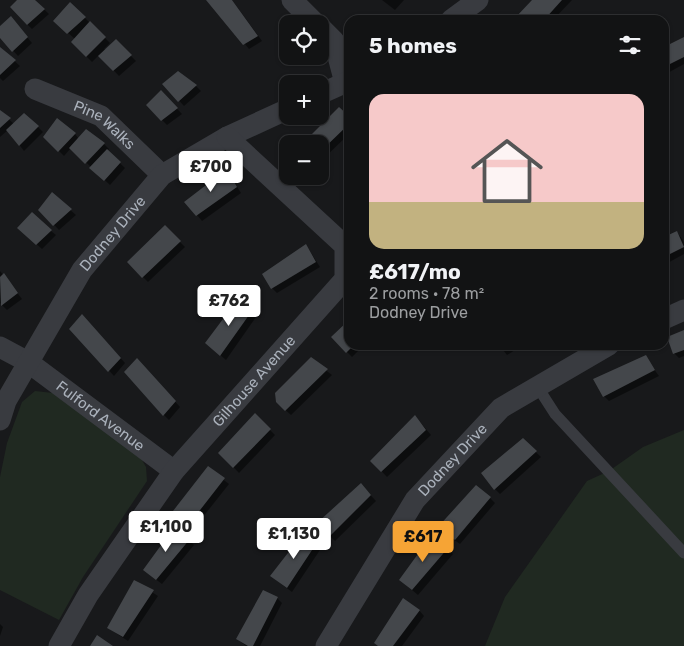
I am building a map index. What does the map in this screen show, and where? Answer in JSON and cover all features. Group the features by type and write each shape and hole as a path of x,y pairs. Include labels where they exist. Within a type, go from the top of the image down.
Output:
{"street":[{"path":"292,0 307,15"},
{"path":"458,15 478,0"},
{"path":"334,37 344,72"},
{"path":"329,90 344,83"},
{"name":"Pine Walks","path":"35,89 101,116 162,176"},
{"name":"Dodney Drive","path":"0,420 6,401 82,270 162,176 227,137 279,113"},
{"name":"Gilhouse Avenue","path":"227,137 344,245"},
{"name":"Gilhouse Avenue","path":"59,646 88,595 174,471 344,280"},
{"path":"669,317 684,310"},
{"name":"Fulford Avenue","path":"0,347 28,362 174,471"},
{"name":"Dodney Drive","path":"326,646 415,500 501,408 600,350"}],"lane":[{"path":"537,386 555,414 684,553"}],"shaded area":[{"path":"35,391 53,393 139,455 146,467 147,481 83,577 59,620 0,590 0,477 7,443 22,402"},
{"path":"684,430 684,646 485,646 505,597 587,481 609,471 643,447"}],"building":[{"path":"17,0 35,0 45,9 27,25 10,7"},
{"path":"206,0 232,0 258,36 243,45"},
{"path":"532,0 562,0 548,15 518,15"},
{"path":"70,2 86,17 67,34 53,21"},
{"path":"11,16 28,37 12,52 0,38 0,26"},
{"path":"90,21 106,37 86,57 71,42"},
{"path":"684,37 684,57 669,64 669,44"},
{"path":"116,39 132,55 113,71 98,56"},
{"path":"0,47 16,60 0,75"},
{"path":"178,71 197,85 178,102 162,84"},
{"path":"161,90 178,108 161,121 146,105"},
{"path":"339,107 344,112 344,129 329,143 329,135 311,135 321,125 329,125 329,117"},
{"path":"0,110 11,118 0,128"},
{"path":"24,113 39,126 19,146 6,130"},
{"path":"57,118 76,133 58,152 43,137"},
{"path":"86,129 105,143 85,164 69,148"},
{"path":"107,149 121,162 104,181 89,168"},
{"path":"227,169 237,187 196,216 184,202"},
{"path":"52,192 72,209 53,226 38,210"},
{"path":"32,212 52,230 36,245 17,228"},
{"path":"165,225 181,241 142,278 127,262"},
{"path":"677,231 684,247 669,254 669,235"},
{"path":"306,244 316,262 271,289 262,274"},
{"path":"4,273 18,293 1,306 0,277"},
{"path":"238,299 254,308 220,356 205,343"},
{"path":"82,314 121,358 108,372 69,329"},
{"path":"344,325 344,350 349,350 346,353 331,337"},
{"path":"684,330 684,350 673,354 669,336"},
{"path":"646,355 655,370 603,397 593,379"},
{"path":"311,357 328,369 285,411 276,402 275,393"},
{"path":"137,358 176,401 163,416 124,372"},
{"path":"255,413 271,429 233,468 218,453"},
{"path":"415,415 426,430 381,472 370,461"},
{"path":"523,438 537,451 494,490 481,473"},
{"path":"208,466 225,478 190,523 173,511"},
{"path":"361,483 371,495 329,537 317,523"},
{"path":"476,485 491,497 455,540 437,528"},
{"path":"175,526 190,539 156,580 143,570"},
{"path":"305,531 318,541 287,588 270,576"},
{"path":"431,536 448,548 412,590 399,580"},
{"path":"134,580 154,590 123,637 107,628"},
{"path":"263,590 278,597 253,646 248,646 236,639"},
{"path":"403,598 420,610 393,646 378,646 374,643"},
{"path":"97,635 113,646 90,646"}]}
